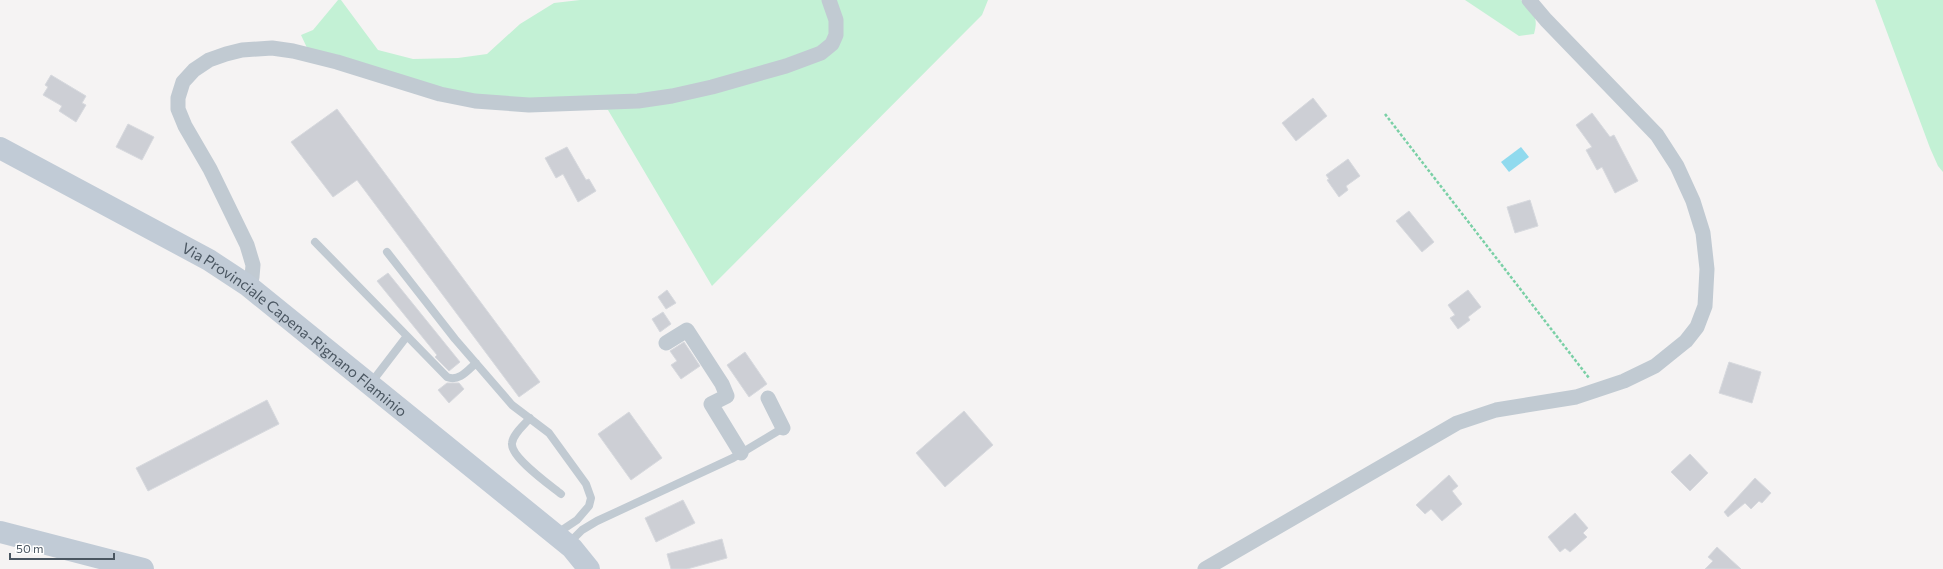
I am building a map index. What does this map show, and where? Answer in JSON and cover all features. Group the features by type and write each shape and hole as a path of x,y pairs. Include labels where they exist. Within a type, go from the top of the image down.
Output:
{"street":[{"path":"249,287 253,265 249,251 215,179 185,126 178,108 178,98 183,82 194,70 209,60 242,50 272,48 293,51 337,62 440,94 470,100 529,105 638,101 672,96 712,87 786,66 821,53 832,44 836,35 836,20 829,0"},
{"path":"1205,569 1457,423 1496,410 1565,399 1599,391 1655,366 1676,351 1694,332 1702,314 1707,290 1707,256 1704,233 1686,184 1677,166 1657,135 1531,1"},
{"name":"Via Provinciale Capena-Rignano Flaminio","path":"0,148 209,260 249,287 562,540 580,555 589,569"},
{"path":"666,342 687,330 722,384 727,396 711,404 741,453"},
{"path":"768,398 783,428"},
{"path":"0,532 143,569"}],"lane":[{"path":"315,242 447,377 453,379 458,377 476,364"},
{"path":"387,252 476,364 512,405 542,427 554,440 586,484 591,498 586,512 562,540"},
{"path":"369,385 406,336"},
{"path":"530,418 514,437 512,444 513,450 520,459 560,494"},
{"path":"562,540 596,521 741,453 783,428"}],"path":[{"path":"1385,114 1599,391"}],"green space":[{"path":"338,0 341,0 378,50 413,59 458,58 487,54 520,24 554,3 580,0 988,0 982,15 712,286 608,110 463,96 308,50 301,35 313,30"},
{"path":"1465,0 1521,0 1534,15 1536,23 1534,34 1519,36"},
{"path":"1875,0 1943,0 1943,172 1938,166 1930,148"}],"water":[{"path":"1521,147 1529,157 1509,172 1501,162"}],"building":[{"path":"51,75 86,96 82,103 86,105 76,122 59,111 62,106 43,95 48,87 45,85"},
{"path":"1313,98 1327,116 1296,141 1282,123"},
{"path":"337,109 540,382 519,397 357,180 333,197 291,142"},
{"path":"1592,113 1610,137 1614,135 1638,181 1615,193 1602,167 1597,170 1586,150 1592,147 1576,125"},
{"path":"128,124 154,137 142,160 116,147"},
{"path":"567,147 586,180 589,179 596,191 578,202 563,174 556,178 545,158"},
{"path":"1348,159 1360,176 1346,186 1348,190 1339,197 1327,180 1329,179 1326,175"},
{"path":"1530,200 1538,226 1515,233 1507,207"},
{"path":"1409,211 1434,242 1422,252 1396,221"},
{"path":"388,273 460,362 449,371 435,357 437,355 377,281"},
{"path":"667,290 676,303 666,309 658,297"},
{"path":"1468,290 1481,307 1468,317 1470,320 1458,329 1450,318 1455,315 1448,305"},
{"path":"663,312 671,324 660,332 652,319"},
{"path":"684,342 700,366 681,379 671,365 677,361 670,351"},
{"path":"745,352 767,384 749,397 727,365"},
{"path":"1729,362 1761,372 1752,403 1719,393"},
{"path":"447,383 459,383 464,389 449,403 438,390"},
{"path":"267,400 279,424 148,491 136,468"},
{"path":"964,411 993,445 945,487 916,453"},
{"path":"629,412 662,458 631,480 598,434"},
{"path":"1690,454 1708,473 1690,491 1671,472"},
{"path":"1449,475 1458,486 1452,491 1462,504 1442,521 1431,509 1425,514 1416,505"},
{"path":"1755,478 1771,493 1762,503 1759,501 1751,509 1745,503 1728,517 1724,512"},
{"path":"683,500 695,523 656,542 645,518"},
{"path":"1575,513 1588,528 1583,533 1587,537 1570,552 1565,548 1560,552 1548,537"},
{"path":"722,539 727,558 687,569 671,569 667,554"},
{"path":"1717,547 1741,569 1705,569 1713,561 1708,557"}]}
